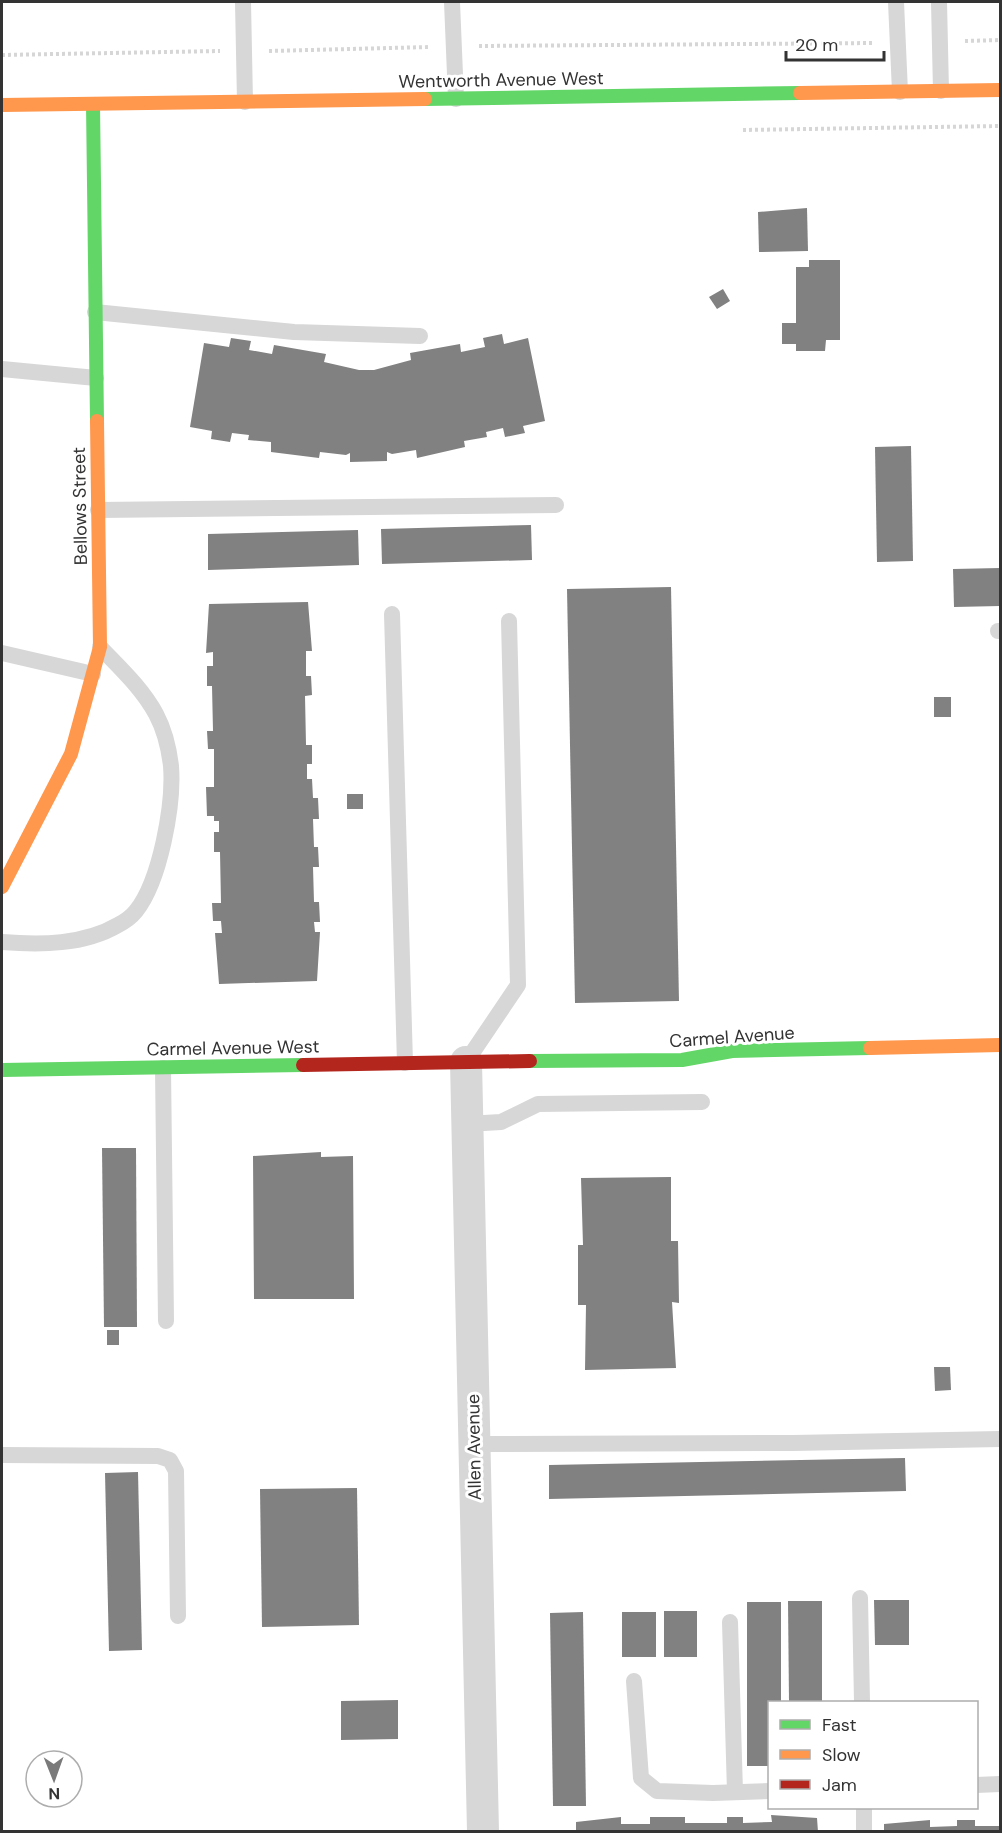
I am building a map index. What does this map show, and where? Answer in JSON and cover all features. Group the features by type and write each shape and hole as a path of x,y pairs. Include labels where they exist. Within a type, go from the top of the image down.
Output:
{"street":[{"name":"Wentworth Avenue West","path":"2,105 1000,90"},
{"name":"Bellows Street","path":"2,887 71,754 100,647 93,104"},
{"name":"Carmel Avenue","path":"466,1062 682,1060 732,1051 1000,1045"},
{"name":"Carmel Avenue West","path":"2,1070 466,1062"},
{"name":"Allen Avenue","path":"466,1062 483,1832"}],"lane":[{"path":"243,2 245,102"},
{"path":"452,2 456,99"},
{"path":"896,2 900,92"},
{"path":"939,2 941,91"},
{"path":"96,312 294,332 420,336"},
{"path":"2,369 96,378"},
{"path":"98,510 556,505"},
{"path":"392,614 405,1063"},
{"path":"466,1062 518,985 509,621"},
{"path":"2,942 34,944 64,942 95,935 118,926 135,912 147,892 163,846 170,810 171,766 165,736 156,714 141,691 100,647"},
{"path":"2,653 93,674"},
{"path":"163,1068 166,1321"},
{"path":"467,1124 501,1122 538,1104 702,1102"},
{"path":"474,1444 793,1443 1000,1439"},
{"path":"2,1455 158,1456 170,1460 176,1471 178,1616"},
{"path":"860,1598 862,1701"},
{"path":"730,1622 735,1792"},
{"path":"634,1681 641,1778 657,1791 768,1791"},
{"path":"978,1785 1000,1784"},
{"path":"864,1809 864,1832"}],"path":[{"path":"940,41 1000,40"},
{"path":"2,55 454,47 898,43"}],"building":[{"path":"807,208 808,251 759,252 758,212"},
{"path":"809,260 840,260 840,340 826,340 825,351 796,351 796,344 782,344 782,323 796,323 796,267 809,267"},
{"path":"723,289 730,301 717,309 709,297"},
{"path":"502,334 504,344 528,338 545,421 523,426 525,433 505,437 503,428 486,432 487,437 464,441 465,447 417,458 416,450 392,454 387,452 387,461 350,462 350,453 346,455 320,452 319,458 271,452 271,442 248,440 249,435 232,433 230,442 211,439 212,431 190,427 204,343 229,347 231,338 251,341 249,350 272,354 274,345 326,354 324,362 359,370 374,370 411,360 410,353 460,344 461,352 485,347 483,338"},
{"path":"911,446 913,561 877,562 875,447"},
{"path":"531,525 532,560 382,564 381,529"},
{"path":"358,530 359,565 208,570 208,534"},
{"path":"1000,568 1000,606 954,607 953,569"},
{"path":"671,587 679,1001 575,1003 567,589"},
{"path":"308,602 312,651 306,651 306,676 311,676 312,695 305,696 306,745 312,745 312,764 307,764 307,779 312,779 313,798 318,798 319,819 313,819 314,847 318,847 319,867 313,867 314,902 319,902 320,922 314,922 315,932 320,932 317,981 219,984 215,933 222,933 221,921 213,921 212,903 221,903 220,852 214,852 214,832 219,832 219,821 214,821 214,816 207,816 206,787 214,787 214,749 208,749 207,731 213,731 212,686 207,686 207,666 213,666 213,652 206,653 209,604"},
{"path":"934,697 951,697 951,717 934,717"},
{"path":"347,794 363,794 363,809 347,809"},
{"path":"102,1148 136,1148 137,1327 104,1327"},
{"path":"321,1152 321,1157 353,1156 354,1299 254,1299 253,1156"},
{"path":"671,1177 671,1241 678,1241 679,1303 672,1302 676,1368 585,1370 586,1305 578,1305 578,1245 583,1245 581,1178"},
{"path":"107,1330 119,1330 119,1345 107,1345"},
{"path":"934,1367 950,1367 951,1390 935,1391"},
{"path":"905,1458 906,1491 549,1499 549,1465"},
{"path":"138,1472 142,1650 109,1651 105,1473"},
{"path":"357,1488 359,1625 262,1627 260,1489"},
{"path":"874,1600 909,1600 909,1645 875,1645"},
{"path":"788,1601 822,1601 822,1701 789,1701"},
{"path":"747,1602 781,1602 781,1701 768,1701 768,1766 747,1766"},
{"path":"664,1611 697,1611 697,1657 664,1657"},
{"path":"583,1612 586,1806 553,1806 550,1613"},
{"path":"622,1612 656,1612 656,1657 622,1657"},
{"path":"398,1700 398,1739 341,1740 341,1701"},
{"path":"771,1815 817,1818 818,1832 576,1832 576,1822 621,1817 621,1824 650,1824 650,1817 685,1817 685,1823 727,1823 727,1817 743,1817 743,1823 772,1822"},
{"path":"930,1820 930,1827 957,1826 957,1820 975,1820 975,1826 1000,1826 1000,1832 884,1832 884,1824"}],"traffic: fast":[{"path":"425,99 800,93"},
{"path":"93,104 97,421"},
{"path":"530,1061 682,1060 732,1051 870,1048"},
{"path":"2,1070 303,1065"}],"traffic: slow":[{"path":"800,93 1000,90"},
{"path":"2,105 425,99"},
{"path":"2,887 71,754 100,647 97,421"},
{"path":"870,1048 1000,1045"}],"traffic: jam":[{"path":"303,1065 530,1061"}]}
